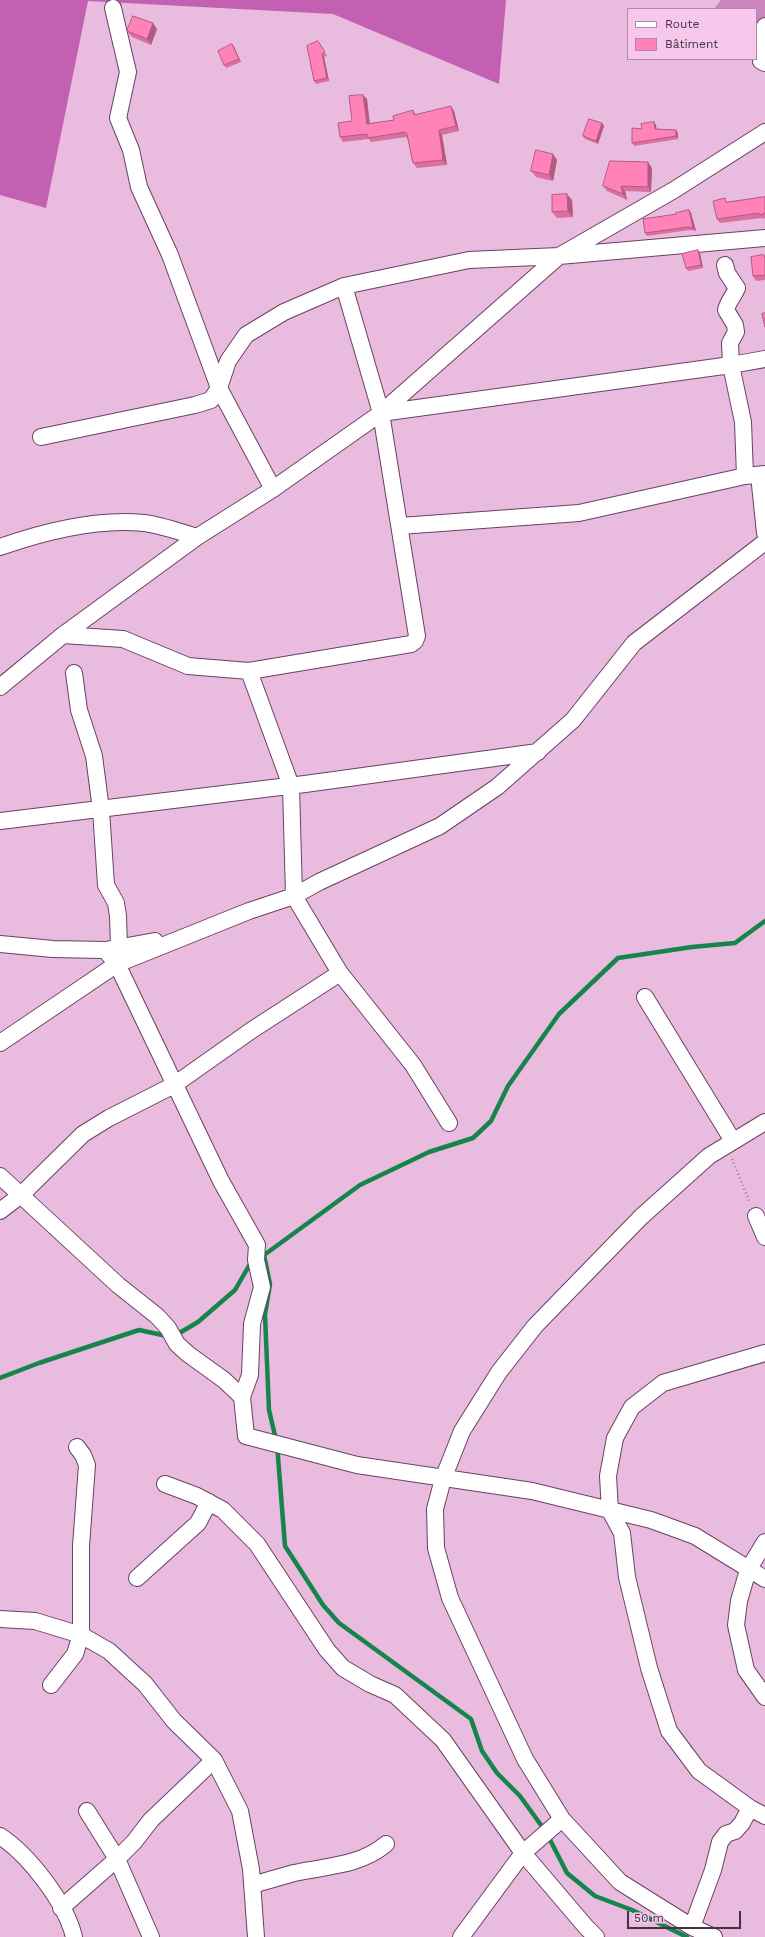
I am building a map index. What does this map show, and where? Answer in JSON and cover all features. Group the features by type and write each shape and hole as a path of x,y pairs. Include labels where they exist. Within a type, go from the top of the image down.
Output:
{"street":[{"path":"114,8 128,72 118,118 131,150 139,187 170,255 220,388 273,489"},
{"path":"765,26 761,36 761,43 762,61 765,63"},
{"path":"0,687 63,635 197,537 273,489 381,412 559,256 674,190 765,132"},
{"path":"41,437 195,405 211,400 220,388 228,361 246,335 284,312 344,286 469,260 559,256 765,238"},
{"path":"725,265 727,273 736,288 735,294 727,305 726,310 735,325 736,332 730,343 731,365 756,475 765,533"},
{"path":"63,635 123,639 188,666 249,671 411,644 415,641 417,636 381,412 344,286"},
{"path":"381,412 731,365 765,359"},
{"path":"400,526 579,513 756,475"},
{"path":"0,547 22,539 89,523 144,523 197,537"},
{"path":"0,1043 117,964 249,911 294,896 319,882 440,826 497,786 538,752 573,720 634,642 765,542"},
{"path":"249,671 291,786 294,896 340,973 413,1065 449,1123"},
{"path":"74,673 79,710 94,756 101,810 106,885 116,903 118,916 112,949 117,964 221,1181 257,1245 256,1260 262,1286 252,1324 250,1375 242,1398 246,1436 357,1465 443,1479 532,1491 651,1520 694,1536 765,1579"},
{"path":"0,821 291,786 538,752"},
{"path":"0,944 53,949 112,949 184,937"},
{"path":"0,1211 21,1195 83,1134 109,1118 174,1085 252,1030 340,973"},
{"path":"645,997 730,1143"},
{"path":"714,1937 692,1927 620,1882 562,1818 525,1759 450,1598 436,1548 435,1509 443,1479 462,1431 499,1372 535,1326 642,1217 709,1156 765,1122"},
{"path":"0,1176 118,1285 157,1316 168,1328 177,1344 188,1354 224,1380 242,1398"},
{"path":"756,1216 765,1237"},
{"path":"765,1353 663,1383 632,1407 615,1438 608,1476 610,1511 622,1533 627,1577 641,1638 669,1731 698,1772 750,1808 765,1816"},
{"path":"51,1685 75,1654 82,1635 81,1546 87,1465 84,1455 77,1447"},
{"path":"165,1484 209,1502 223,1510 257,1544 327,1650 343,1668 370,1684 395,1695 443,1740 523,1853 596,1937"},
{"path":"137,1578 198,1523 209,1502"},
{"path":"765,1542 748,1570 738,1601 736,1625 746,1670 765,1697"},
{"path":"0,1618 35,1621 82,1635 109,1651 145,1684 174,1720 214,1760 240,1811 251,1869 256,1937"},
{"path":"61,1908 134,1842 151,1820 214,1760"},
{"path":"692,1927 713,1870 720,1842 726,1834 734,1831 742,1823 750,1808"},
{"path":"87,1811 117,1858 151,1937"},
{"path":"461,1937 523,1853 562,1818"},
{"path":"0,1836 36,1868 71,1923 74,1937"},
{"path":"252,1884 360,1860 374,1854 386,1844"}],"path":[{"path":"730,1143 756,1216"}],"shaded area":[{"path":"0,0 506,0 499,84 333,14 88,1 46,208 0,195"},
{"path":"721,0 765,0 765,34 757,30 757,8 715,8"}],"building":[{"path":"133,16 153,23 147,39 127,31"},
{"path":"318,41 325,52 322,54 327,78 314,81 307,46"},
{"path":"232,44 239,59 224,65 218,51"},
{"path":"363,95 367,124 394,120 393,116 413,110 414,115 451,106 456,126 439,130 443,160 413,163 407,134 405,132 368,138 367,134 340,137 338,123 352,121 349,96"},
{"path":"589,119 602,123 596,141 583,136"},
{"path":"654,122 655,129 676,130 676,136 632,143 632,128 642,129 641,124"},
{"path":"536,150 553,154 549,175 531,171"},
{"path":"610,161 648,162 648,187 621,186 623,194 603,186"},
{"path":"567,194 568,211 552,212 552,195"},
{"path":"765,197 765,213 760,215 759,213 717,219 713,201 725,198 726,202"},
{"path":"689,210 693,228 688,227 645,233 643,219 677,214 676,213"},
{"path":"698,250 701,265 686,268 682,254"},
{"path":"764,255 765,275 753,276 751,257"},
{"path":"765,313 765,327 762,314"}],"waterway":[{"path":"260,1258 360,1185 429,1152 473,1138 491,1121 508,1086 559,1014 618,958 692,947 735,943 765,921"},
{"path":"264,1255 270,1284 265,1315 269,1410 277,1444 285,1546 323,1605 339,1623 471,1719 482,1751 497,1773 520,1796 546,1832 567,1873 595,1896 632,1910 687,1937"},
{"path":"176,1335 198,1322 235,1290 250,1264 253,1262"},
{"path":"0,1378 39,1363 139,1330 167,1336"}]}
